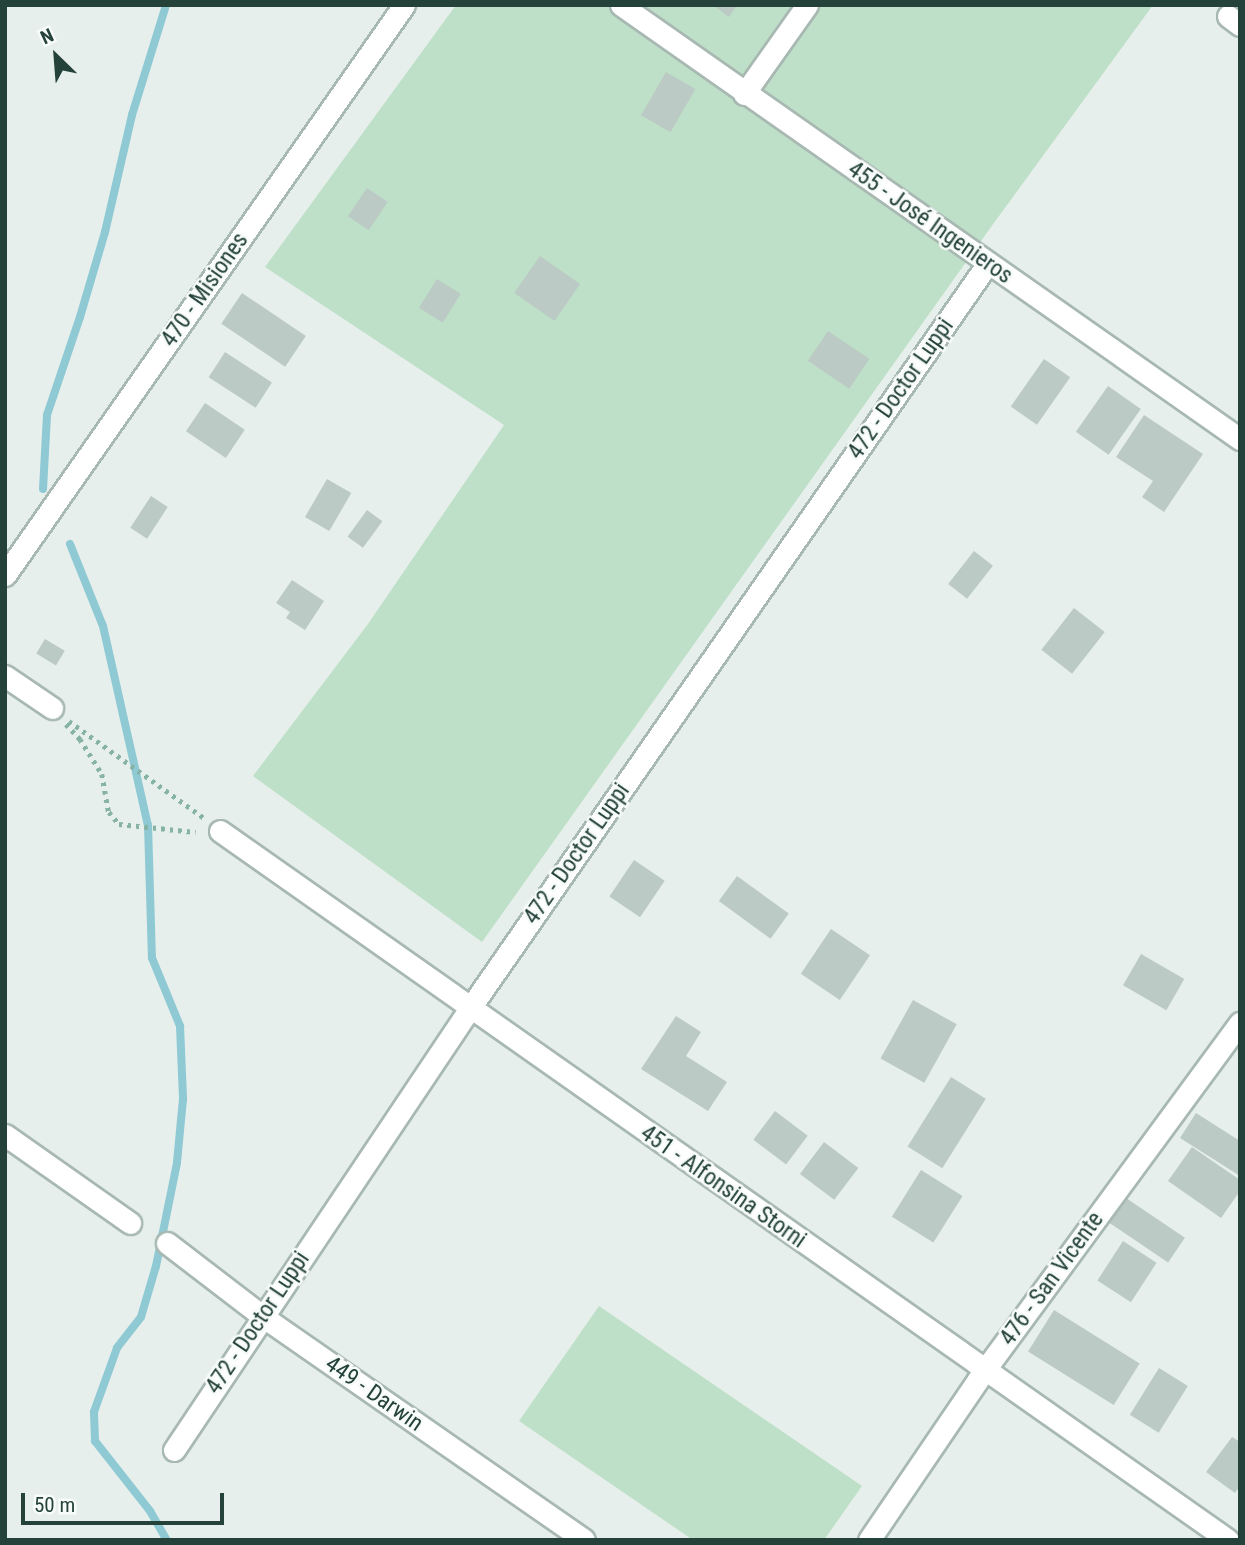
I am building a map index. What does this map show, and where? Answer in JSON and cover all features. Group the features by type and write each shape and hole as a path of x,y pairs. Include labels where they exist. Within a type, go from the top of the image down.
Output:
{"street":[{"name":"470 - Misiones","path":"5,576 404,5"},
{"name":"455 - José Ingenieros","path":"621,5 1240,439"},
{"path":"744,93 807,5"},
{"name":"472 - Doctor Luppi","path":"174,1450 470,1008 988,263"},
{"path":"5,676 51,708"},
{"name":"451 - Alfonsina Storni","path":"220,831 984,1371 1228,1540"},
{"name":"476 - San Vicente","path":"869,1540 984,1371 1240,1023"},
{"path":"5,1136 130,1223"},
{"name":"449 - Darwin","path":"167,1243 262,1316 584,1540"}],"path":[{"path":"51,708 220,831"},
{"path":"51,708 80,739 102,775 108,811 119,824 148,825 186,833 220,831"}],"green space":[{"path":"456,5 1153,5 991,227 482,942 253,776 368,624 504,425 265,267"},
{"path":"599,1306 862,1486 824,1540 693,1540 519,1421"}],"building":[{"path":"713,5 737,5 729,17"},
{"path":"666,72 695,89 670,132 641,115"},
{"path":"367,188 388,202 369,230 348,216"},
{"path":"540,256 580,284 554,321 514,293"},
{"path":"437,279 461,294 443,323 419,308"},
{"path":"242,293 306,336 285,367 221,324"},
{"path":"828,331 869,359 849,389 808,361"},
{"path":"225,352 272,382 256,408 209,377"},
{"path":"1044,359 1070,377 1037,425 1011,407"},
{"path":"1108,386 1141,409 1109,455 1076,432"},
{"path":"205,403 245,430 226,458 186,431"},
{"path":"1144,415 1203,454 1164,512 1142,497 1153,481 1116,457"},
{"path":"327,479 351,493 329,531 305,517"},
{"path":"151,496 168,507 147,539 130,528"},
{"path":"367,510 382,521 363,548 348,537"},
{"path":"974,551 993,566 967,599 948,584"},
{"path":"292,580 324,601 305,630 286,618 290,612 276,603"},
{"path":"1074,608 1105,632 1072,674 1041,650"},
{"path":"45,639 65,651 56,665 36,654"},
{"path":"634,860 665,881 640,917 609,896"},
{"path":"737,876 789,914 771,939 719,901"},
{"path":"831,929 870,955 840,1000 801,974"},
{"path":"1141,954 1184,979 1166,1010 1123,985"},
{"path":"913,1000 957,1024 924,1083 881,1059"},
{"path":"676,1016 701,1032 686,1056 727,1082 708,1111 641,1069"},
{"path":"951,1077 986,1099 942,1168 908,1147"},
{"path":"775,1111 808,1136 786,1164 753,1140"},
{"path":"1196,1113 1240,1141 1240,1176 1180,1138"},
{"path":"824,1142 858,1168 834,1200 800,1174"},
{"path":"1192,1147 1240,1180 1240,1191 1221,1218 1168,1181"},
{"path":"921,1170 963,1196 933,1243 892,1217"},
{"path":"1126,1198 1185,1238 1168,1263 1109,1223"},
{"path":"1123,1241 1157,1263 1131,1302 1097,1280"},
{"path":"1054,1310 1140,1364 1114,1405 1028,1352"},
{"path":"1159,1368 1188,1386 1159,1433 1130,1415"},
{"path":"1232,1437 1240,1442 1240,1486 1235,1493 1206,1472"}],"waterway":[{"path":"43,489 47,415 105,232 132,115 166,5"},
{"path":"70,544 103,626 148,825 152,958 180,1026 183,1099 177,1163 156,1266 141,1317 117,1348 94,1412 95,1441 150,1511 167,1540"}]}
